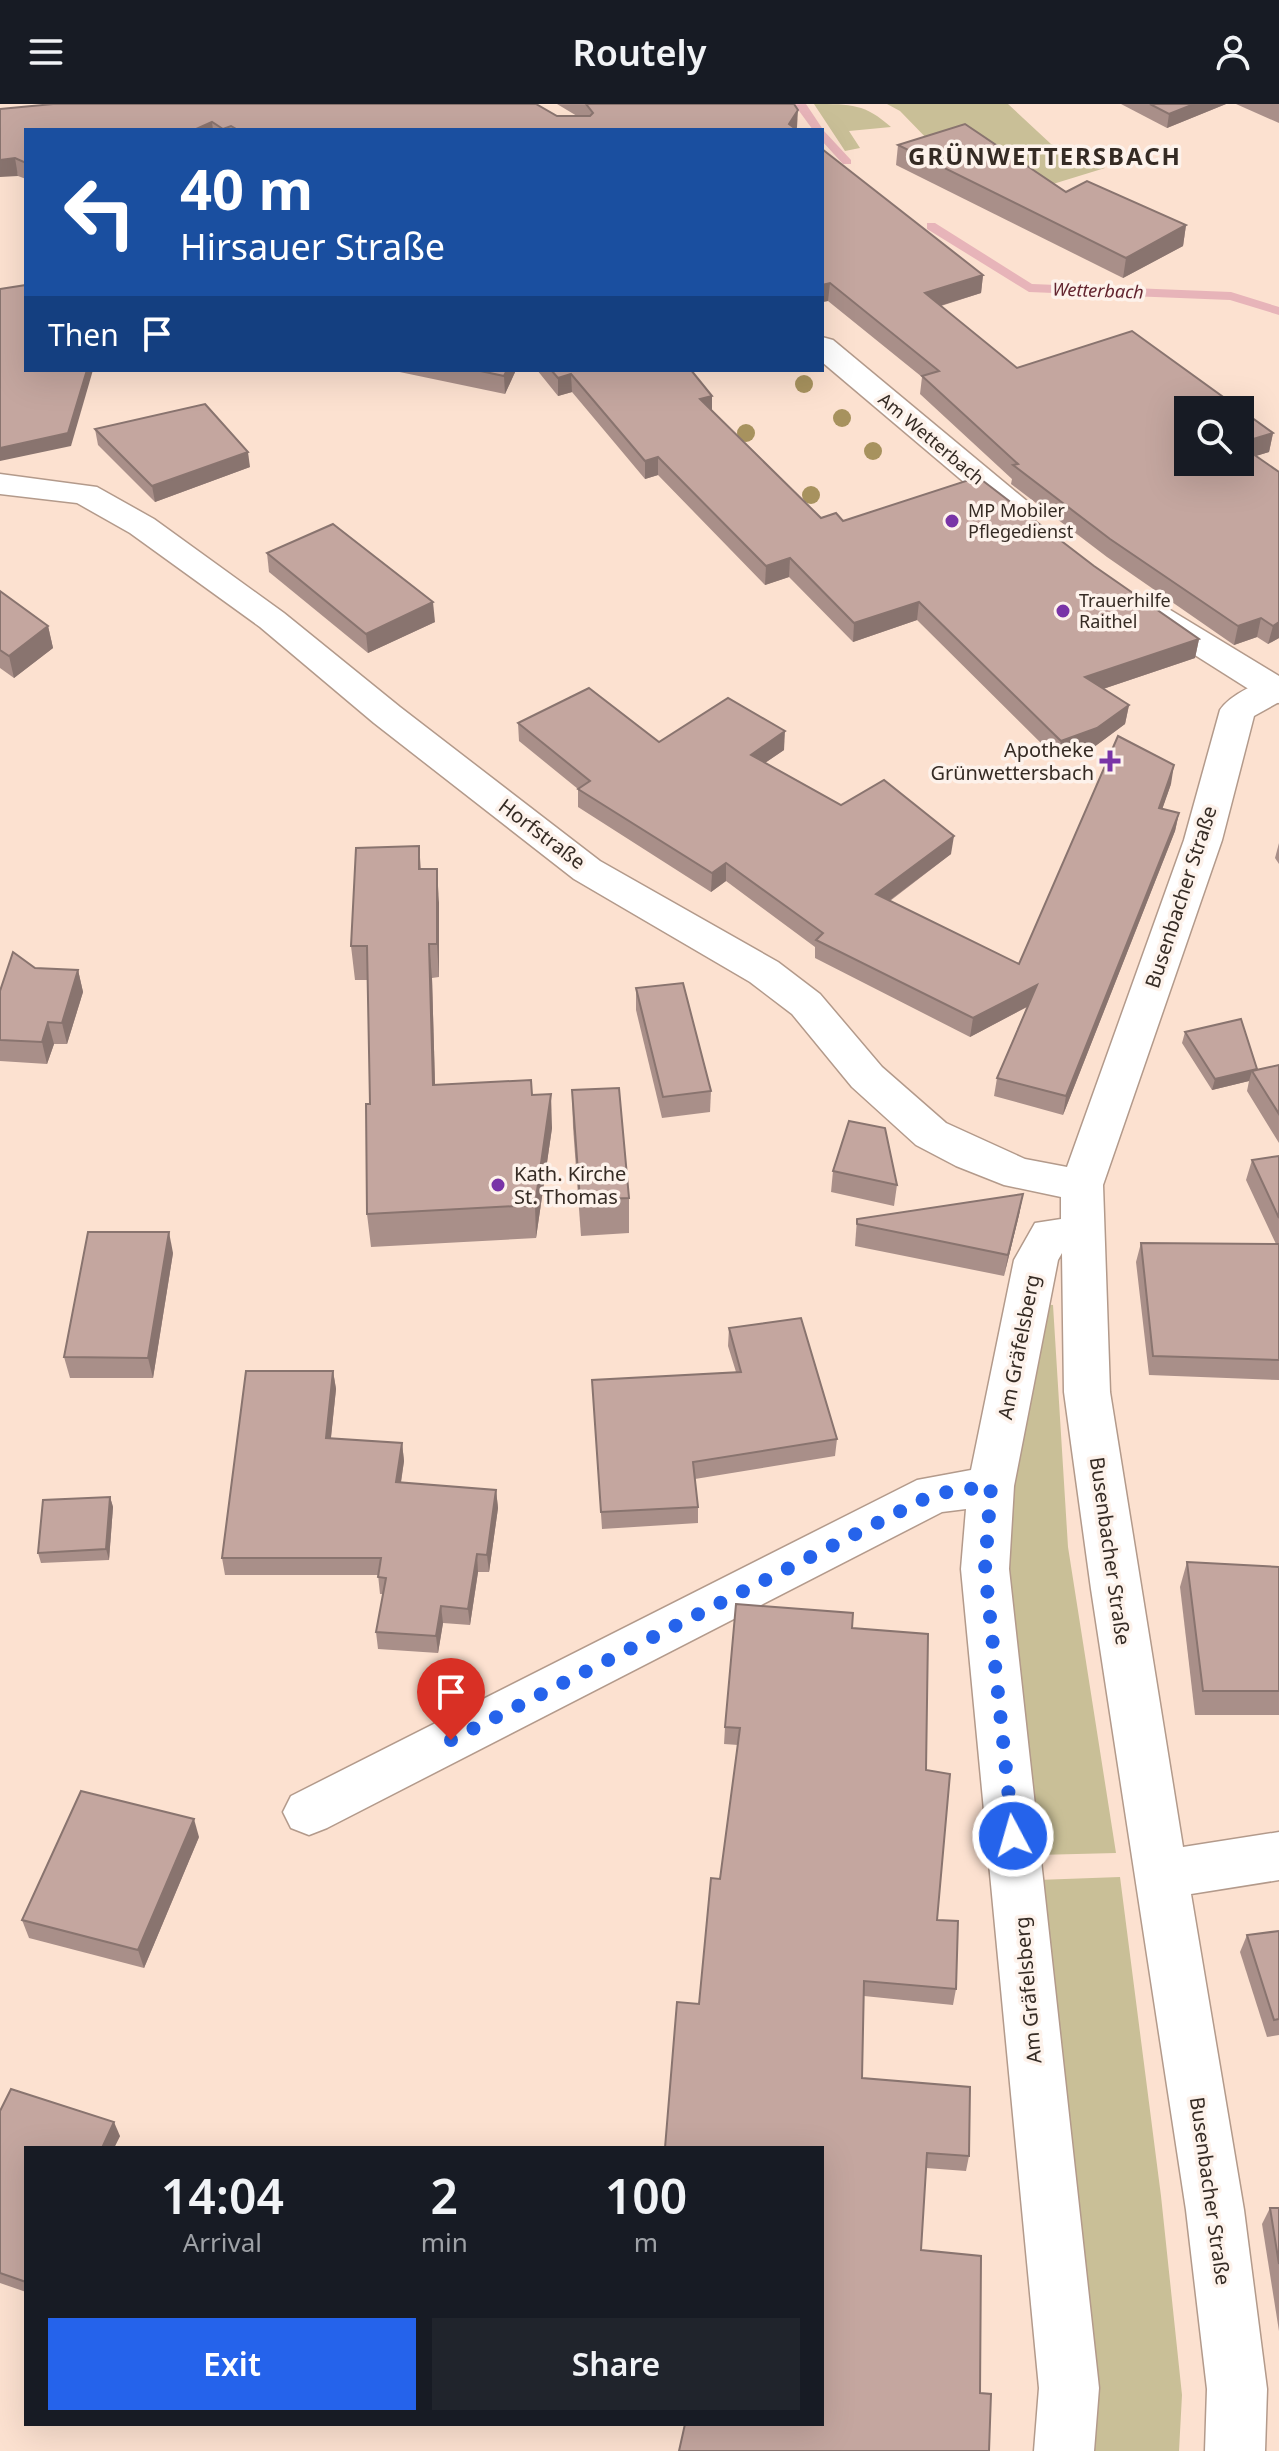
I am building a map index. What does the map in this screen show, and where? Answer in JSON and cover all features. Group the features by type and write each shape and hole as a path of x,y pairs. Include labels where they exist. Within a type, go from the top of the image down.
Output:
{"street":[{"name":"Am Wetterbach","path":"824,348 897,412 1044,531"},
{"name":"Horfstraße","path":"0,484 85,494 142,526 272,620 387,715 587,870 764,972 806,1004 867,1077 931,1134 971,1155 1019,1174 1082,1185"},
{"path":"1120,591 1202,647 1277,691"},
{"name":"Busenbacher Straße","path":"1235,2451 1237,2389 1217,2225 1087,1392 1082,1185 1203,840 1238,710 1277,691"},
{"name":"Am Gräfelsberg","path":"1064,2451 1069,2388 985,1569 991,1486 1036,1260 1050,1235 1084,1237"},
{"path":"309,1812 934,1494 991,1486"},
{"path":"1161,1875 1279,1856"}],"shaded area":[{"path":"814,104 857,107 891,127 849,131 860,148 845,151"},
{"path":"887,104 1008,104 1051,144 1105,168 1040,188 934,146 900,111"},
{"path":"1042,1304 1053,1305 1068,1547 1116,1853 1037,1855 1007,1568 1009,1493"},
{"path":"1120,1877 1161,2196 1182,2395 1179,2451 1095,2451 1090,2368 1037,1880"}],"building":[{"path":"53,104 536,104 557,116 590,116 593,113 586,104 794,104 798,110 789,124 794,128 221,128 212,122 198,128 24,128 24,162 15,158 0,160 0,109"},
{"path":"1150,104 1194,104 1169,114"},
{"path":"965,124 1066,192 1087,181 1186,225 1126,258 898,145"},
{"path":"824,151 983,275 925,293 1017,368 1132,331 1222,396 1174,396 1174,476 1254,476 1254,455 1279,472 1279,622 1273,626 1261,618 1238,626 1110,539 1013,465 1018,464 922,376 939,371 830,283 824,284"},
{"path":"24,285 24,372 86,372 68,433 0,448 0,289"},
{"path":"485,372 506,372 504,376"},
{"path":"553,372 693,372 712,396 700,399 821,518 836,513 843,521 978,477 1094,566 1199,639 1085,677 1129,705 1097,728 1061,741 919,602 854,623 790,558 766,566 658,457 645,461 571,374 558,378"},
{"path":"205,404 248,452 152,486 95,429"},
{"path":"1254,419 1273,433 1254,439"},
{"path":"333,524 433,602 366,634 267,553"},
{"path":"0,591 48,626 9,656 0,650"},
{"path":"589,688 659,742 728,698 785,731 751,755 841,805 884,780 954,836 876,894 1019,964 1118,736 1174,765 1159,808 1179,813 1066,1096 997,1078 1037,985 973,1018 816,940 823,933 726,863 712,873 578,789 590,781 518,723"},
{"path":"419,846 419,869 437,869 437,944 429,944 433,1085 531,1080 532,1095 551,1094 535,1205 367,1214 366,1104 370,1104 367,946 351,946 356,848"},
{"path":"13,952 35,968 78,970 62,1023 48,1022 42,1042 0,1040 0,991"},
{"path":"683,983 711,1091 663,1097 636,988"},
{"path":"1241,1019 1257,1069 1215,1079 1185,1032"},
{"path":"1279,1065 1279,1114 1252,1071"},
{"path":"619,1088 629,1198 580,1200 572,1090"},
{"path":"849,1121 885,1128 897,1185 833,1171"},
{"path":"1279,1156 1279,1218 1252,1160"},
{"path":"1023,1194 1008,1255 857,1224 857,1219"},
{"path":"88,1232 169,1232 148,1358 64,1357"},
{"path":"1141,1243 1279,1244 1279,1360 1153,1356"},
{"path":"801,1318 837,1439 693,1462 698,1507 601,1512 592,1380 741,1372 729,1328"},
{"path":"246,1371 333,1371 326,1438 402,1443 396,1482 496,1490 487,1555 477,1554 468,1609 441,1606 436,1636 376,1632 386,1578 378,1577 381,1558 222,1558"},
{"path":"110,1497 106,1549 38,1553 43,1500"},
{"path":"1187,1562 1279,1567 1279,1691 1203,1691"},
{"path":"736,1604 853,1613 852,1628 928,1634 926,1770 950,1774 937,1920 958,1921 956,1989 864,1981 862,2078 970,2087 969,2156 927,2153 921,2250 981,2256 980,2393 991,2394 989,2451 679,2451 685,2426 824,2426 824,2146 665,2146 677,2002 699,2004 711,1878 720,1879 740,1728 725,1727"},
{"path":"81,1791 194,1819 138,1950 22,1920"},
{"path":"1279,1931 1279,2019 1274,2020 1247,1935"},
{"path":"11,2089 114,2122 103,2146 24,2146 24,2281 0,2273 0,2111"},
{"path":"1270,2208 1279,2208 1279,2264"}],"waterway":[{"name":"Wetterbach","path":"800,104 818,128"},
{"name":"Wetterbach","path":"824,136 847,162"},
{"name":"Wetterbach","path":"931,226 1029,288 1231,296 1279,311"}],"place":[{"name":"MP Mobiler Pflegedienst","path":"952,521"},
{"name":"Trauerhilfe Raithel","path":"1063,611"},
{"name":"Apotheke Grünwettersbach","path":"1110,761"},
{"name":"Kath. Kirche St. Thomas","path":"498,1185"}],"district":[{"name":"GRÜNWETTERSBACH","path":"1045,157"}],"route":[{"path":"451,1740 934,1494 991,1486 985,1569 1013,1836"}]}
